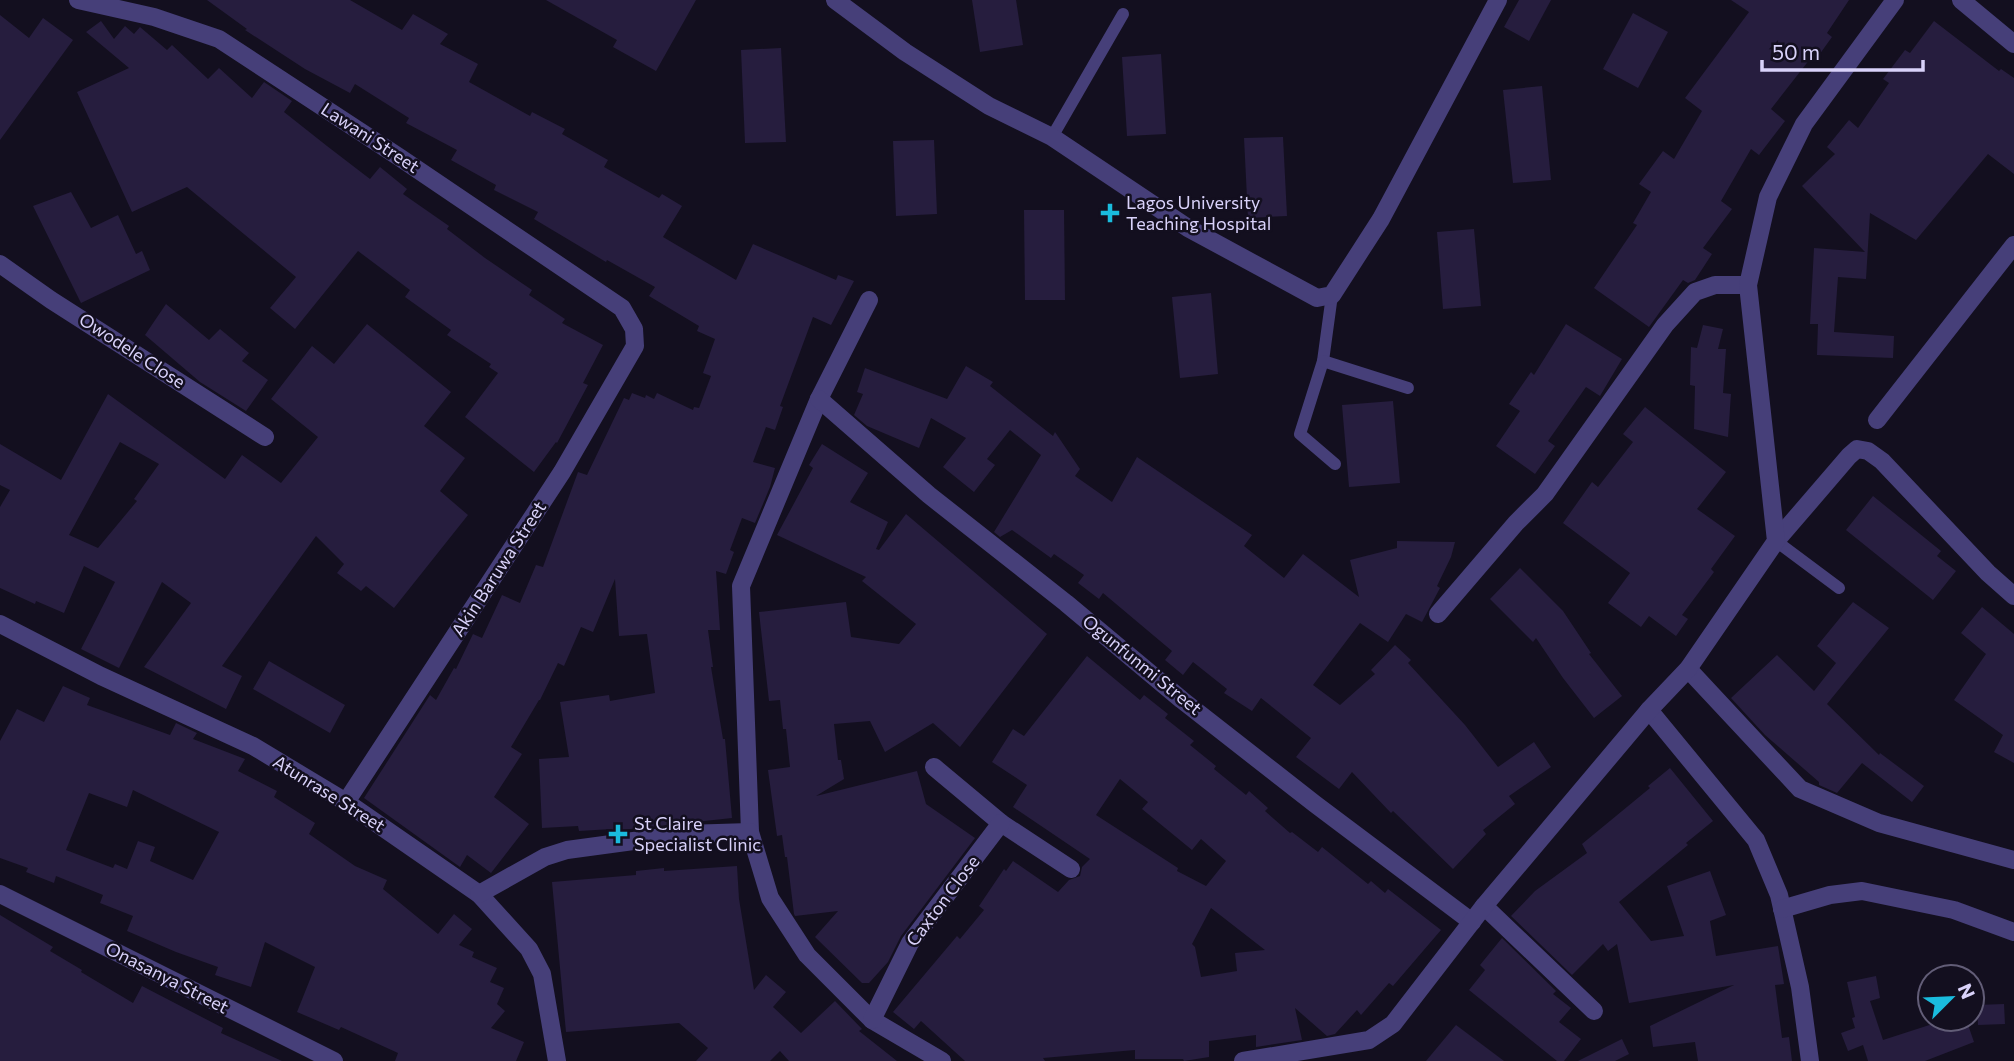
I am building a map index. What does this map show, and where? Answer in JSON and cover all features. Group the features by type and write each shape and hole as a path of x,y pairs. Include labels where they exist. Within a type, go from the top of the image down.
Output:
{"street":[{"name":"Lawani Street","path":"78,0 154,16 219,39 622,308 634,329"},
{"path":"835,0 905,52 989,106 1052,137 1188,228 1317,298 1332,295 1381,219 1498,0"},
{"path":"1776,541 1748,285 1768,197 1804,124 1895,0"},
{"path":"1961,0 2014,44"},
{"path":"1877,420 2014,245"},
{"name":"Owodele Close","path":"0,264 51,300 265,437"},
{"path":"1438,614 1516,523 1545,494 1665,325 1695,292 1715,285 1748,285"},
{"path":"869,300 819,399 741,586 750,832 770,898 807,955 872,1020 942,1061"},
{"name":"Akin Baruwa Street","path":"346,802 562,472 635,346 634,329"},
{"name":"Ogunfunmi Street","path":"819,399 929,495 1066,603 1182,700 1472,922"},
{"path":"1243,1061 1369,1040 1393,1024 1484,906 1683,674 1776,541 1857,449 1868,451 1882,461 1988,573 2014,596"},
{"name":"Atunrase Street","path":"0,624 101,676 253,746 346,802 479,894 529,949 542,974 557,1061"},
{"path":"1683,674 1800,789 1879,823 2014,860"},
{"path":"1654,705 1756,839 1779,895 1800,988 1810,1061"},
{"path":"934,767 1002,823 1072,869"},
{"name":"Caxton Close","path":"872,1020 910,943 1002,823"},
{"path":"479,894 545,857 568,850 685,834 750,832"},
{"path":"1782,909 1830,895 1863,891 1954,911 2014,932"},
{"name":"Onasanya Street","path":"0,894 334,1061"},
{"path":"1484,906 1594,1011"}],"lane":[{"path":"1052,137 1123,14"},
{"path":"1332,295 1323,361 1300,434 1335,464"},
{"path":"1323,361 1408,388"},
{"path":"1776,541 1839,588"}],"building":[{"path":"207,0 350,0 402,30 413,14 448,34 440,44 478,64 469,82 530,116 532,112 565,129 562,134 608,160 604,167 659,198 662,194 682,206 663,237 736,280 753,244 836,280 838,275 854,281 831,325 813,317 780,406 783,407 775,430 766,427 753,462 775,468 770,487 755,523 742,518 730,550 734,552 726,574 716,571 720,630 708,630 711,667 725,739 732,818 612,831 579,831 578,826 542,828 539,759 569,757 560,702 609,695 610,701 655,693 647,634 619,636 615,579 593,632 581,627 564,666 558,663 540,700 511,747 522,754 494,797 529,824 491,873 467,855 460,867 364,798 430,695 436,700 454,668 456,669 473,634 482,638 502,595 520,603 536,565 543,567 578,472 587,475 624,398 629,400 632,393 654,399 657,393 693,410 694,407 699,408 711,376 703,373 715,339 697,331 699,326 649,296 655,287 607,260 606,262 534,219 538,212 494,190 496,185 451,160 457,150 406,123 409,118 355,84 350,93 305,69 245,30 247,29"},
{"path":"546,0 696,0 656,71 613,47 617,40"},
{"path":"972,0 1016,0 1023,45 980,52"},
{"path":"1519,0 1551,0 1529,41 1504,27"},
{"path":"1731,0 1849,0 1827,33 1832,37 1814,62 1810,59 1771,109 1785,121 1759,155 1751,149 1721,201 1732,209 1703,248 1712,254 1695,280 1688,283 1683,280 1649,327 1594,288 1637,225 1633,223 1651,192 1639,184 1663,151 1674,159 1702,111 1685,98 1749,12"},
{"path":"1633,13 1668,32 1638,88 1603,69"},
{"path":"0,15 29,38 43,18 73,40 0,140"},
{"path":"101,21 114,39 125,26 134,34 140,27 167,50 172,45 208,79 219,68 252,98 264,82 292,101 284,112 327,146 370,179 380,167 407,189 403,194 449,226 447,229 485,258 532,290 529,295 565,319 562,323 603,345 583,383 588,385 557,443 534,472 465,417 498,373 489,367 491,364 447,335 451,330 405,297 410,290 358,251 295,329 270,308 296,277 187,187 132,212 77,92 129,68 86,32"},
{"path":"1934,21 1999,71 2001,69 2014,78 2014,174 1988,154 1916,240 1870,213 1866,279 1838,277 1834,332 1894,336 1893,358 1817,355 1818,324 1810,324 1814,248 1865,252 1802,186 1835,154 1827,147 1849,120 1858,128 1889,83 1883,79 1905,50 1910,53"},
{"path":"781,48 786,142 745,143 741,50"},
{"path":"1161,54 1166,134 1127,136 1122,57"},
{"path":"1542,86 1551,180 1513,183 1503,90"},
{"path":"1283,137 1287,216 1248,218 1244,138"},
{"path":"934,140 937,214 896,216 893,141"},
{"path":"71,192 91,228 118,215 136,254 142,251 150,270 81,303 33,206"},
{"path":"1024,210 1064,210 1065,300 1025,300"},
{"path":"1474,229 1481,306 1443,309 1437,232"},
{"path":"1211,293 1218,374 1180,378 1172,297"},
{"path":"166,304 209,340 220,329 249,353 242,361 268,380 246,411 200,382 145,335"},
{"path":"367,324 451,392 424,426 465,458 440,491 468,515 394,608 366,586 361,591 337,573 344,564 316,536 222,666 242,676 226,709 144,667 191,603 162,582 119,668 81,649 115,582 84,566 64,613 36,601 35,604 0,588 0,507 10,490 0,485 0,444 61,480 108,394 225,479 242,455 281,483 318,437 271,399 312,346 334,364","holes":["120,442 159,464 134,499 137,501 98,548 69,535"]},
{"path":"1566,324 1622,359 1600,396 1586,387 1548,441 1555,446 1535,474 1496,446 1520,411 1509,404 1531,372 1534,375"},
{"path":"1703,325 1723,329 1718,349 1726,349 1723,393 1731,394 1728,437 1694,429 1695,386 1690,385 1691,347 1697,348"},
{"path":"966,366 993,382 990,386 1053,436 1055,432 1080,469 1075,476 1112,502 1137,457 1252,535 1244,546 1284,578 1303,554 1359,597 1350,560 1397,548 1397,541 1455,542 1437,586 1440,588 1422,622 1406,614 1388,642 1360,623 1313,685 1340,705 1375,674 1371,670 1395,645 1411,660 1408,663 1465,725 1498,767 1534,742 1551,767 1509,796 1515,804 1483,830 1486,834 1453,869 1393,811 1391,813 1352,772 1339,789 1296,757 1311,738 1261,698 1252,711 1224,693 1227,689 1193,662 1183,675 1165,660 1172,651 1103,593 1099,599 1078,583 1084,575 1054,554 1051,558 1012,530 1000,537 994,532 1041,455 1010,430 987,459 995,465 974,492 943,467 966,438 931,418 919,448 867,426 854,415 863,394 857,392 865,368 947,399"},
{"path":"1393,401 1400,483 1349,487 1342,405"},
{"path":"1645,407 1726,472 1697,509 1735,536 1711,569 1714,572 1682,615 1688,619 1676,636 1649,616 1641,627 1608,603 1630,573 1563,523 1592,482 1598,487 1633,442 1623,434"},
{"path":"822,444 868,473 850,502 888,522 876,549 879,550 906,514 1047,634 960,747 933,723 885,752 870,721 834,724 838,760 841,760 844,779 816,796 917,771 926,804 975,838 901,936 888,962 869,983 862,983 815,937 838,911 794,914 787,857 782,835 777,836 768,770 790,767 780,700 769,701 759,612 846,602 851,637 899,644 916,624 862,581 866,577 777,535 813,468 809,465"},
{"path":"1873,496 1941,551 1937,556 1956,571 1933,600 1846,530"},
{"path":"1520,568 1563,611 1591,653 1589,654 1622,696 1594,718 1536,638 1533,642 1490,599"},
{"path":"1853,602 1889,628 1827,704 1879,755 1880,753 1924,786 1912,802 1862,763 1837,793 1819,785 1819,782 1765,735 1731,698 1777,655 1814,691 1836,663 1817,646"},
{"path":"1982,607 2014,634 2014,763 1994,752 2003,735 1954,700 1986,654 1961,633"},
{"path":"1087,656 1140,700 1144,695 1168,714 1165,718 1194,741 1190,745 1216,766 1214,769 1246,795 1249,791 1268,808 1265,811 1290,833 1318,852 1322,847 1368,884 1371,881 1385,893 1388,889 1441,930 1393,986 1389,983 1361,1015 1357,1010 1335,1034 1327,1036 1295,1008 1302,1040 1256,1047 1256,1035 1209,1041 1209,1057 1184,1061 1135,1059 1135,1050 1043,1058 1045,1061 965,1061 921,1021 914,1029 893,1012 957,936 960,939 984,910 979,906 1004,869 1006,871 1013,861 1058,892 1069,880 1080,876 1082,867 1090,859 1013,807 1027,785 992,762 1013,729 1024,736","holes":["1120,779 1148,802 1142,809 1192,850 1201,839 1226,861 1206,886 1177,871 1178,868 1096,815","1211,908 1265,950 1235,953 1237,971 1201,977 1195,947 1192,944"]},
{"path":"269,661 345,705 330,733 253,689"},
{"path":"63,686 90,698 87,705 170,735 176,723 197,733 193,739 245,759 238,771 277,791 274,797 315,823 309,834 355,866 387,880 383,889 438,934 454,914 472,929 459,945 474,952 472,957 497,968 490,982 504,988 497,1004 505,1011 491,1028 524,1042 516,1061 395,1061 398,1053 341,1027 339,1030 297,1012 315,967 265,942 251,987 215,975 218,967 127,931 133,916 100,903 103,895 56,876 54,883 26,872 28,868 0,858 0,741 17,709 44,722","holes":["133,790 219,832 193,880 150,861 155,847 138,841 127,869 115,864 113,868 66,850 89,793 127,807"]},
{"path":"1670,768 1713,821 1619,902 1651,941 1684,936 1667,886 1710,871 1726,915 1710,921 1716,956 1778,946 1784,984 1775,985 1782,1038 1789,1037 1792,1061 1698,1061 1695,1042 1653,1047 1650,1026 1734,985 1629,1003 1617,944 1608,951 1603,944 1572,975 1511,916 1535,891 1587,853 1582,844"},
{"path":"737,866 739,899 754,990 766,975 786,992 773,1007 801,1033 835,1001 862,1029 859,1031 897,1061 789,1061 780,1051 770,1061 696,1061 708,1048 679,1023 566,1032 552,882 636,875 636,871 664,868 664,871"},
{"path":"0,915 53,947 50,951 82,970 81,972 133,1003 142,986 223,1028 221,1033 282,1061 0,1061"},
{"path":"1502,938 1556,991 1553,994 1571,1008 1559,1022 1581,1039 1564,1061 1557,1061 1469,990 1485,970 1480,965"},
{"path":"1876,976 1880,998 1870,1001 1883,1040 1916,1029 1916,1033 1971,1033 1974,1042 1925,1061 1868,1061 1863,1045 1848,1051 1841,1033 1855,1028 1847,982"},
{"path":"2004,1004 2005,1024 1986,1025 1986,1005"},
{"path":"1456,1025 1504,1061 1426,1061"},
{"path":"1622,1039 1629,1054 1615,1061 1578,1061"}],"place":[{"name":"Lagos University Teaching Hospital","path":"1110,213"},
{"name":"St Claire Specialist Clinic","path":"618,834"}]}
